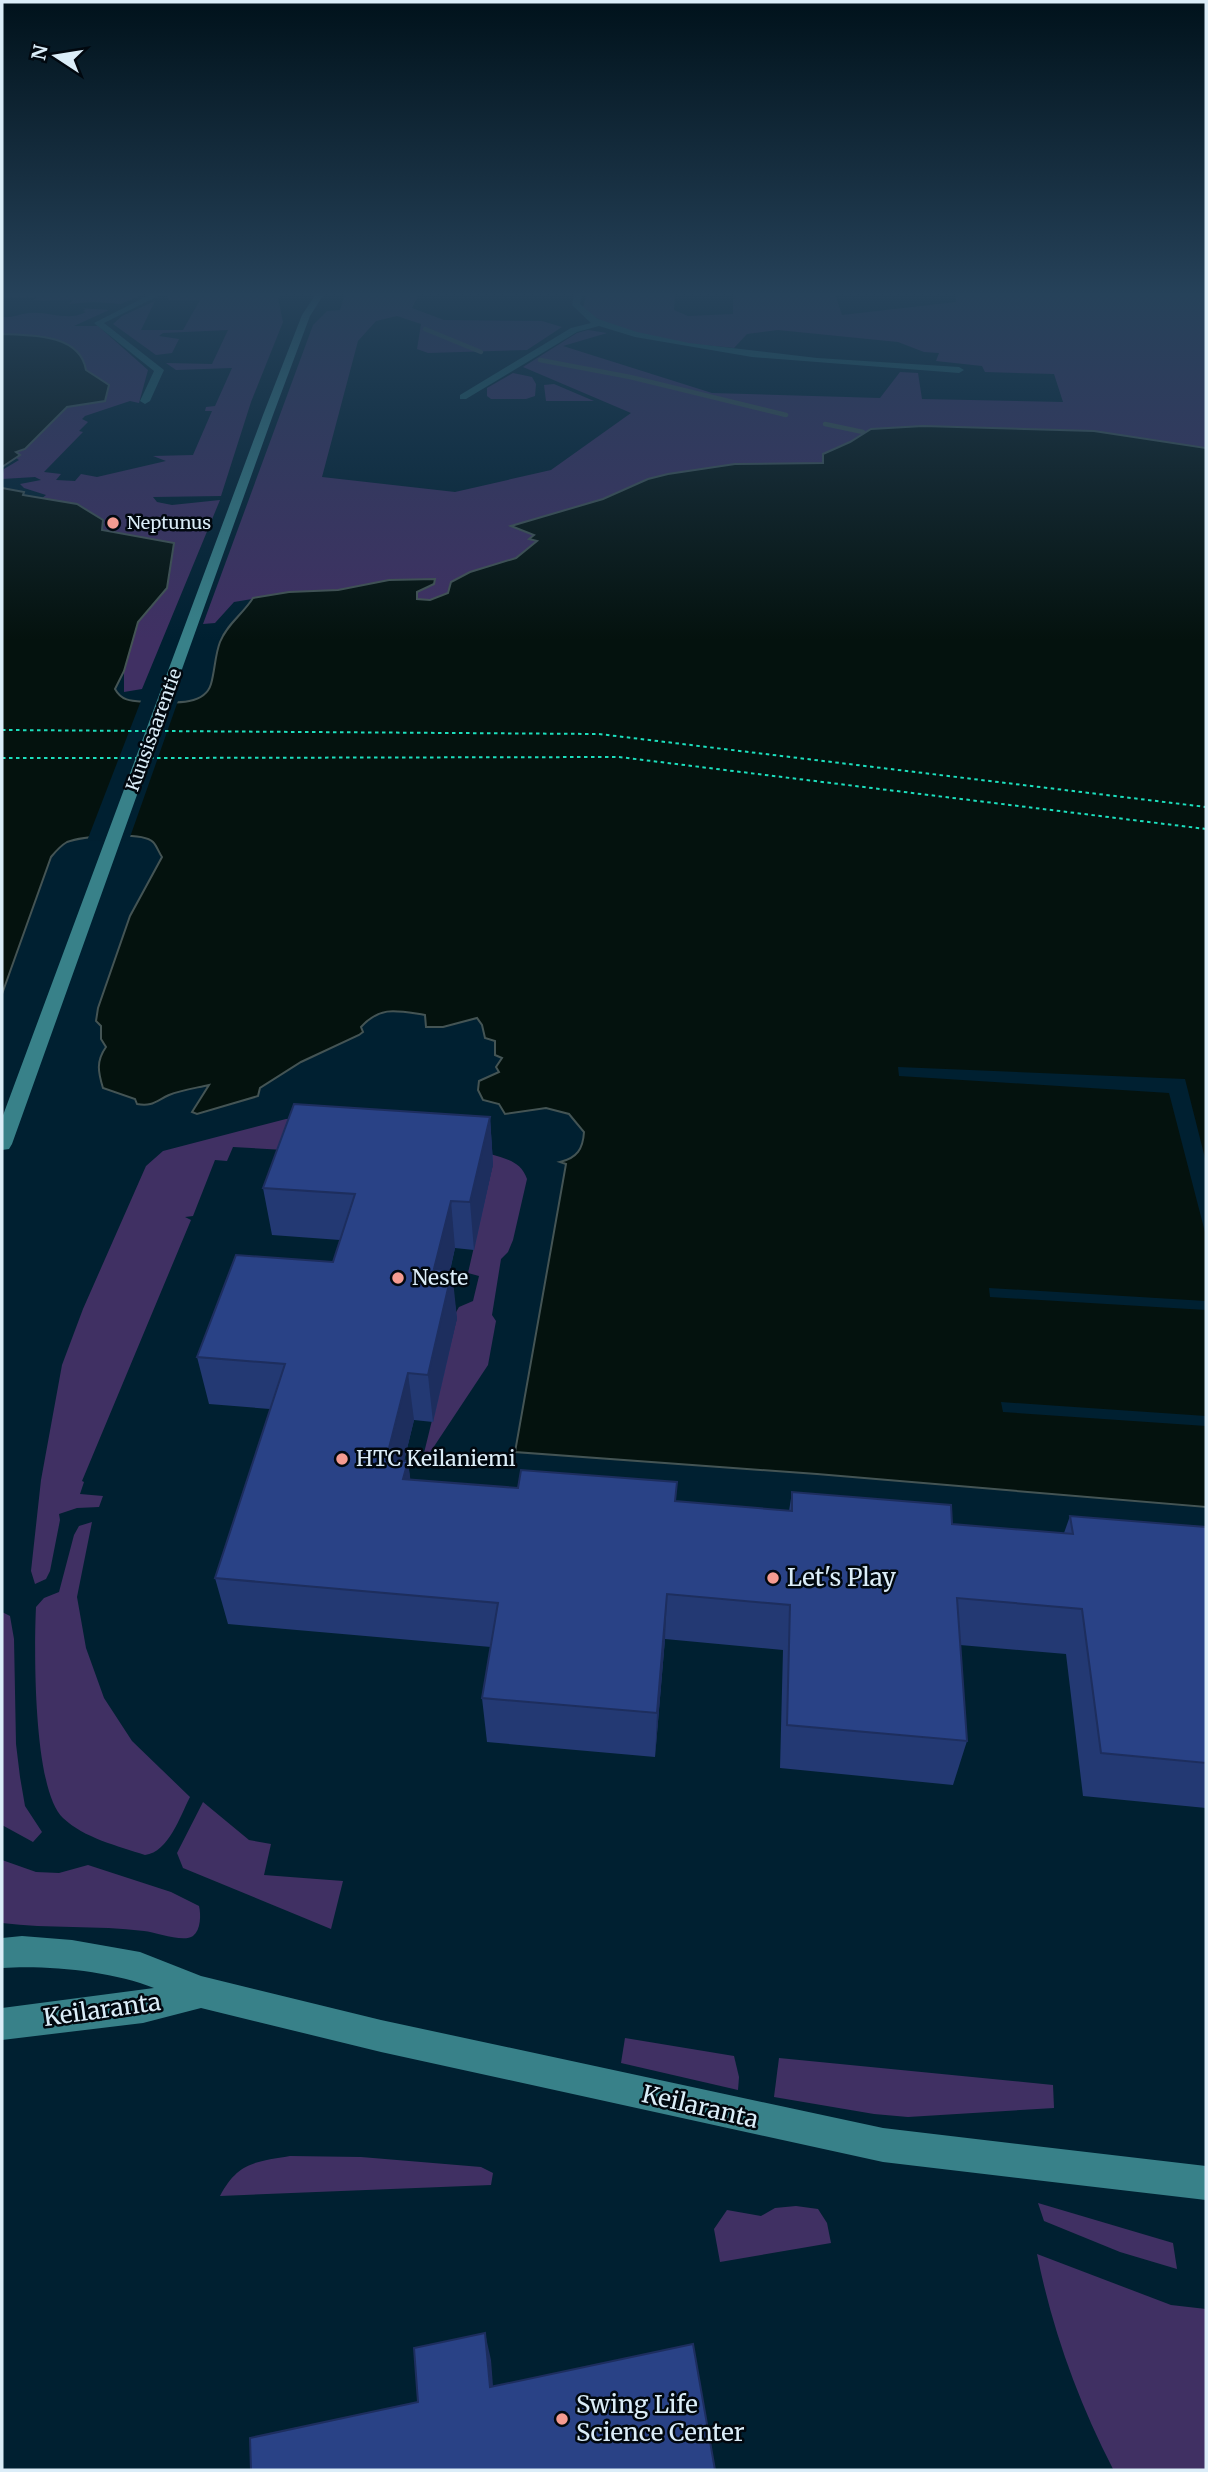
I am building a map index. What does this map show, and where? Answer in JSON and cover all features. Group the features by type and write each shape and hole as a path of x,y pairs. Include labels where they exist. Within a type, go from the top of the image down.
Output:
{"main road":[{"name":"Kuusisaarentie","path":"2,1144 271,409"},
{"name":"Keilaranta","path":"2,1953 22,1951 72,1955 140,1967 201,1992 381,2036 884,2146 1206,2183"},
{"name":"Keilaranta","path":"2,2024 144,2007 201,1992"}],"shaded area":[{"path":"2,409 65,409 25,449 16,452 20,455 2,467"},
{"path":"24,409 105,409 82,419 88,422 79,431 83,432 44,472 61,474 56,480 75,481 81,474 97,477 166,461 153,456 193,455 212,411 205,411 249,409 221,496 153,497 157,502 172,505 220,500 142,689 124,692 124,671 138,622 167,588 157,551 2,507 31,498 41,499 46,495 24,488 20,484 41,480 35,477 2,479 4,469 19,460 16,453 25,449 37,437"},
{"path":"282,409 340,409 322,477 455,492 551,470 631,413 622,409 1206,409 1206,464 836,474 512,525 538,540 516,558 470,572 450,593 430,600 417,599 228,627 245,611 252,599 234,602 215,623 203,624"},
{"path":"923,426 1094,431 1206,448 1206,1507 515,1452 566,1164 560,1162 578,1152 584,1132 569,1114 546,1108 505,1114 499,1104 483,1100 478,1090 479,1081 499,1072 496,1067 502,1058 495,1055 495,1041 485,1038 477,1018 443,1027 426,1027 425,1015 383,1012 368,1020 361,1027 363,1032 359,1035 301,1062 260,1088 258,1096 197,1114 192,1112 209,1085 174,1093 146,1105 137,1104 135,1099 103,1088 99,1067 106,1047 101,1039 101,1026 96,1021 98,1008 130,916 162,857 153,842 125,836 97,836 74,840 62,845 51,857 2,994 2,488 24,492 23,495 77,504 103,520 102,530 174,543 167,588 138,622 124,671 115,689 125,699 133,701 183,702 201,697 207,692 220,642 253,598 289,592 338,590 389,580 435,579 434,584 417,592 417,599 430,600 448,593 451,582 470,572 516,558 537,541 529,539 534,535 511,526 603,499 648,479 668,474 735,464 823,463 823,454 871,429"},
{"path":"303,1118 302,1151 233,1147 227,1161 215,1160 193,1216 185,1217 191,1220 82,1481 84,1482 80,1494 103,1496 99,1507 77,1508 59,1514 50,1571 46,1579 35,1584 31,1571 41,1480 62,1365 83,1309 146,1166 163,1151 286,1119"},
{"path":"490,1154 517,1164 527,1179 513,1240 508,1252 501,1259 492,1315 496,1321 488,1365 429,1454 424,1453 457,1318 455,1314 459,1307 473,1301 479,1276 468,1273 493,1164"},
{"path":"92,1522 77,1597 86,1648 104,1698 132,1741 190,1797 167,1840 161,1847 145,1855 91,1836 63,1818 53,1803 41,1750 36,1685 36,1607 44,1598 59,1592 74,1535 79,1526"},
{"path":"2,1612 10,1616 14,1639 16,1744 25,1806 42,1832 33,1842 2,1825"},
{"path":"203,1802 249,1840 271,1844 264,1875 343,1881 331,1929 183,1868 177,1853"},
{"path":"2,1860 36,1872 59,1873 88,1865 171,1892 199,1906 198,1930 193,1936 183,1938 126,1929 2,1923"},
{"path":"625,2038 734,2056 739,2077 738,2090 621,2063"},
{"path":"779,2058 1053,2085 1054,2108 908,2117 774,2097"},
{"path":"290,2156 361,2157 481,2167 493,2173 491,2185 220,2196 241,2170 257,2162"},
{"path":"1038,2203 1173,2243 1177,2269 1120,2252 1044,2221"},
{"path":"796,2206 818,2209 827,2223 831,2243 720,2262 714,2229 727,2210 761,2216 775,2208"},
{"path":"1037,2254 1171,2305 1206,2309 1206,2470 1113,2469 1088,2417 1068,2364 1050,2310"}],"pier":[{"path":"142,698 179,698 129,840 87,841"},
{"path":"898,1067 1185,1079 1206,1162 1206,1236 1169,1093 899,1076"},
{"path":"989,1288 1206,1301 1206,1310 990,1297"},
{"path":"1001,1402 1206,1416 1206,1426 1003,1412"}],"building":[{"name":"HTC Keilaniemi","path":"294,1104 490,1117 470,1202 451,1201 434,1269 452,1271 428,1375 408,1373 386,1460 408,1461 403,1479 518,1488 521,1470 677,1482 675,1501 792,1511 792,1492 951,1505 952,1524 1073,1534 1070,1516 1206,1527 1206,1763 1101,1753 1082,1609 957,1598 967,1741 787,1725 790,1605 667,1594 657,1713 482,1698 498,1603 215,1578 285,1364 197,1357 236,1255 333,1262 355,1194 263,1188"},
{"name":"Swing Life Science Center","path":"485,2333 490,2387 693,2344 715,2470 251,2470 250,2438 418,2402 414,2348"}],"waterway":[{"path":"763,409 786,415"},
{"path":"825,424 863,432"}],"ferry route":[{"path":"2,730 146,731"},
{"path":"158,731 599,734 1206,807"},
{"path":"150,758 619,757 1206,829"},
{"path":"2,758 137,758"}],"place":[{"name":"Neptunus","path":"113,523"},
{"name":"Neste","path":"398,1278"},
{"name":"HTC Keilaniemi","path":"342,1459"},
{"name":"Let's Play","path":"773,1578"},
{"name":"Swing Life Science Center","path":"562,2419"}]}
